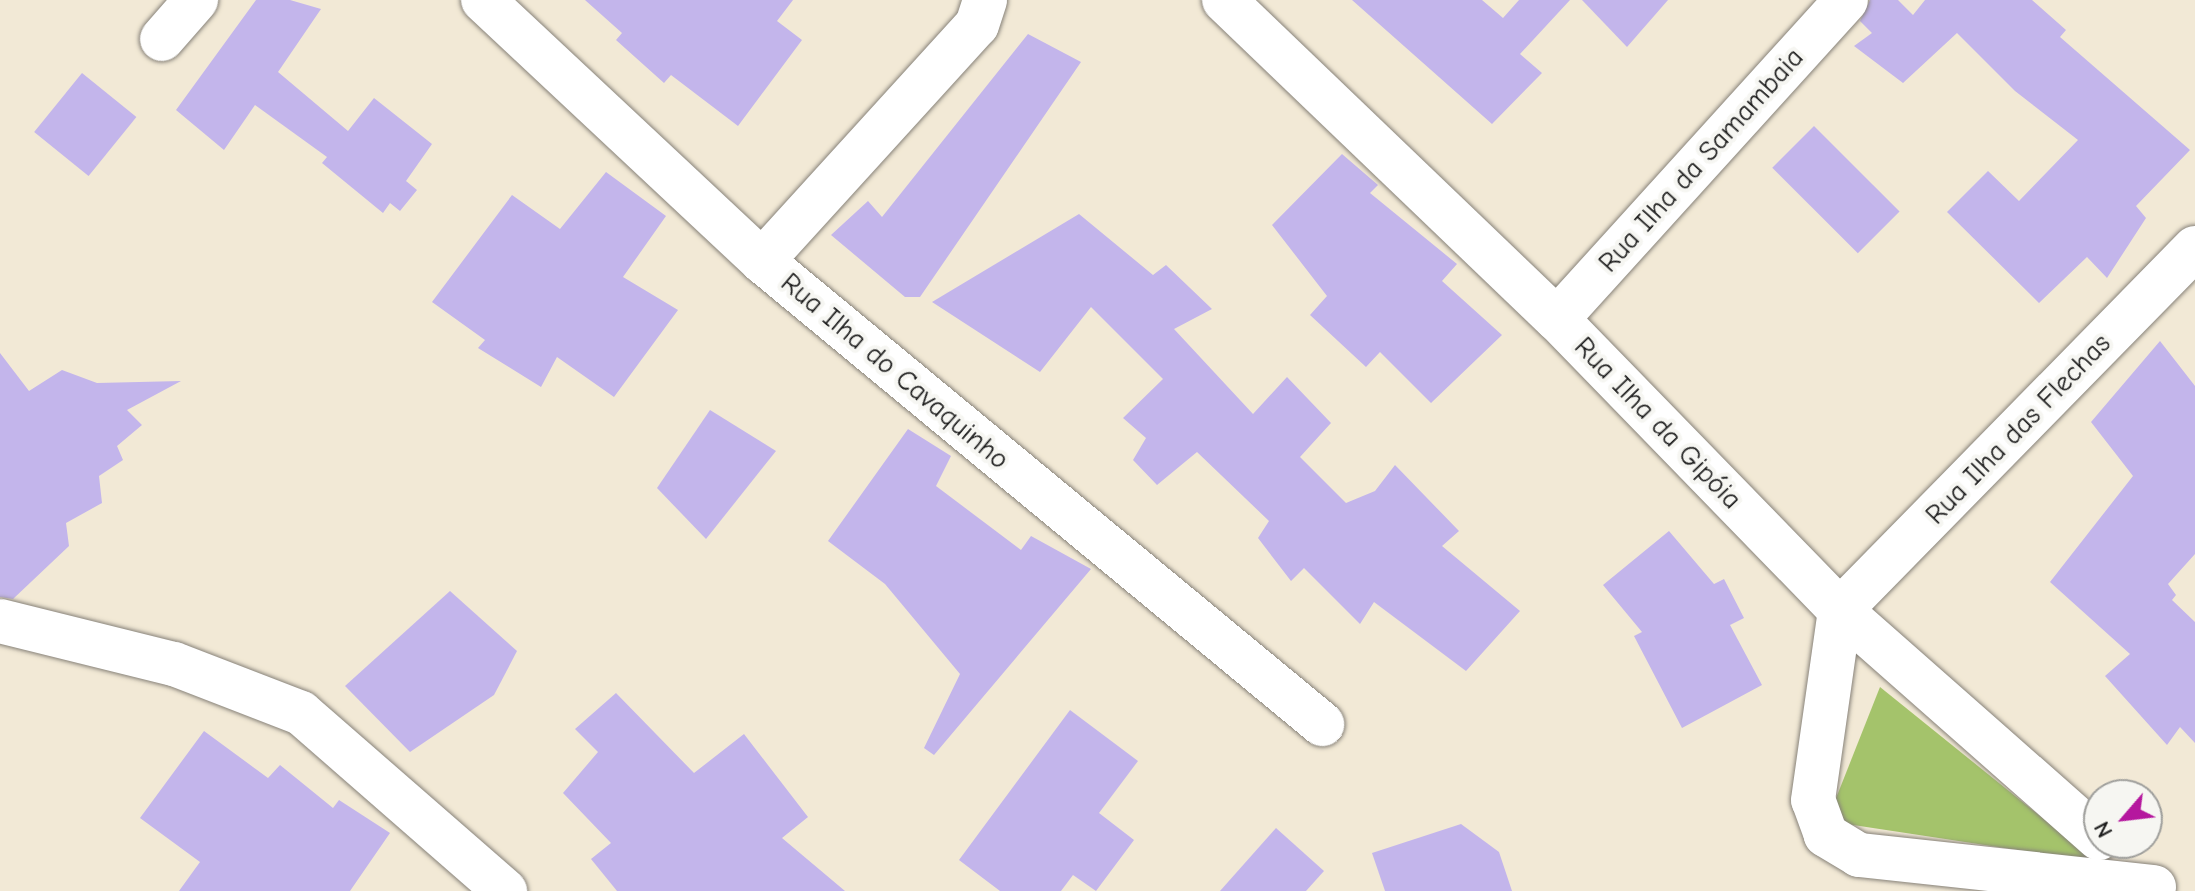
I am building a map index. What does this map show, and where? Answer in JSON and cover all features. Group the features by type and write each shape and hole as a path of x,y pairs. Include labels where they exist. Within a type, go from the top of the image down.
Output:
{"street":[{"path":"162,39 196,0"},
{"name":"Rua Ilha do Cavaquinho","path":"483,0 762,261 1322,724"},
{"path":"762,261 977,25 985,0"},
{"name":"Rua Ilha da Samambaia","path":"1557,319 1846,0"},
{"name":"Rua Ilha da Gipóia","path":"1226,1 1557,319 1840,610 2083,824"},
{"name":"Rua Ilha das Flechas","path":"1840,610 2195,248"},
{"path":"1840,610 1813,800 1826,835 1859,855 2157,889"},
{"path":"0,621 174,664 301,713 505,891"},
{"path":"2123,859 2157,889"}],"green space":[{"path":"1880,687 2083,851 2083,859 2097,862 1827,821"}],"building":[{"path":"256,0 290,0 321,9 278,72 348,131 374,98 432,144 406,181 417,190 400,211 390,203 383,213 322,163 327,157 255,105 224,150 176,110"},
{"path":"585,0 793,0 777,21 802,40 738,126 671,75 664,83 616,40 622,33"},
{"path":"1352,0 1482,0 1503,18 1519,0 1570,0 1520,54 1542,73 1492,124"},
{"path":"1582,0 1668,0 1627,47"},
{"path":"1870,0 1898,0 1913,15 1925,0 2032,0 2066,30 2060,37 2190,150 2136,206 2146,218 2107,278 2087,257 2039,303 1947,212 1988,171 2019,201 2078,140 2015,91 1957,33 1903,83 1854,46 1872,33 1860,21"},
{"path":"1028,34 1081,62 920,297 905,297 831,235 868,201 882,217"},
{"path":"82,73 136,117 89,176 34,132"},
{"path":"1814,126 1900,212 1858,253 1772,168"},
{"path":"1342,154 1378,185 1370,193 1457,264 1442,281 1502,335 1431,403 1380,352 1366,367 1310,315 1327,296 1272,225"},
{"path":"606,172 666,216 623,277 678,310 614,397 557,357 541,387 478,348 485,340 432,302 512,195 560,229"},
{"path":"1079,214 1153,275 1166,265 1212,309 1174,329 1253,414 1287,377 1331,423 1300,457 1346,503 1375,491 1395,465 1459,531 1442,546 1520,611 1466,671 1374,602 1360,624 1304,568 1291,581 1258,538 1269,521 1197,452 1157,485 1133,460 1146,438 1123,418 1163,379 1091,307 1040,372 932,302"},
{"path":"2160,341 2195,386 2195,554 2168,584 2176,595 2172,600 2195,622 2195,743 2180,727 2167,745 2105,676 2130,654 2050,582 2133,476 2091,422"},
{"path":"0,353 29,391 62,370 97,383 181,381 127,410 142,425 117,446 123,460 99,476 102,503 66,523 69,546 13,599 0,597"},
{"path":"710,410 776,451 706,539 657,488"},
{"path":"908,429 951,456 936,486 1021,550 1031,536 1091,569 934,755 924,748 960,674 885,584 828,541"},
{"path":"1669,531 1714,584 1724,579 1744,618 1730,625 1762,685 1682,728 1634,636 1642,632 1603,585"},
{"path":"450,591 517,651 494,695 410,752 345,686"},
{"path":"616,693 694,773 744,734 808,817 782,838 845,891 617,891 591,859 611,843 563,793 598,752 575,729"},
{"path":"1070,710 1138,761 1099,813 1134,840 1096,891 1073,875 1061,891 1000,891 959,860"},
{"path":"204,731 268,778 280,765 333,808 339,800 390,833 350,891 179,891 200,862 140,818"},
{"path":"1461,824 1499,852 1512,891 1385,891 1372,853"},
{"path":"1276,828 1324,871 1306,891 1220,891"}]}
